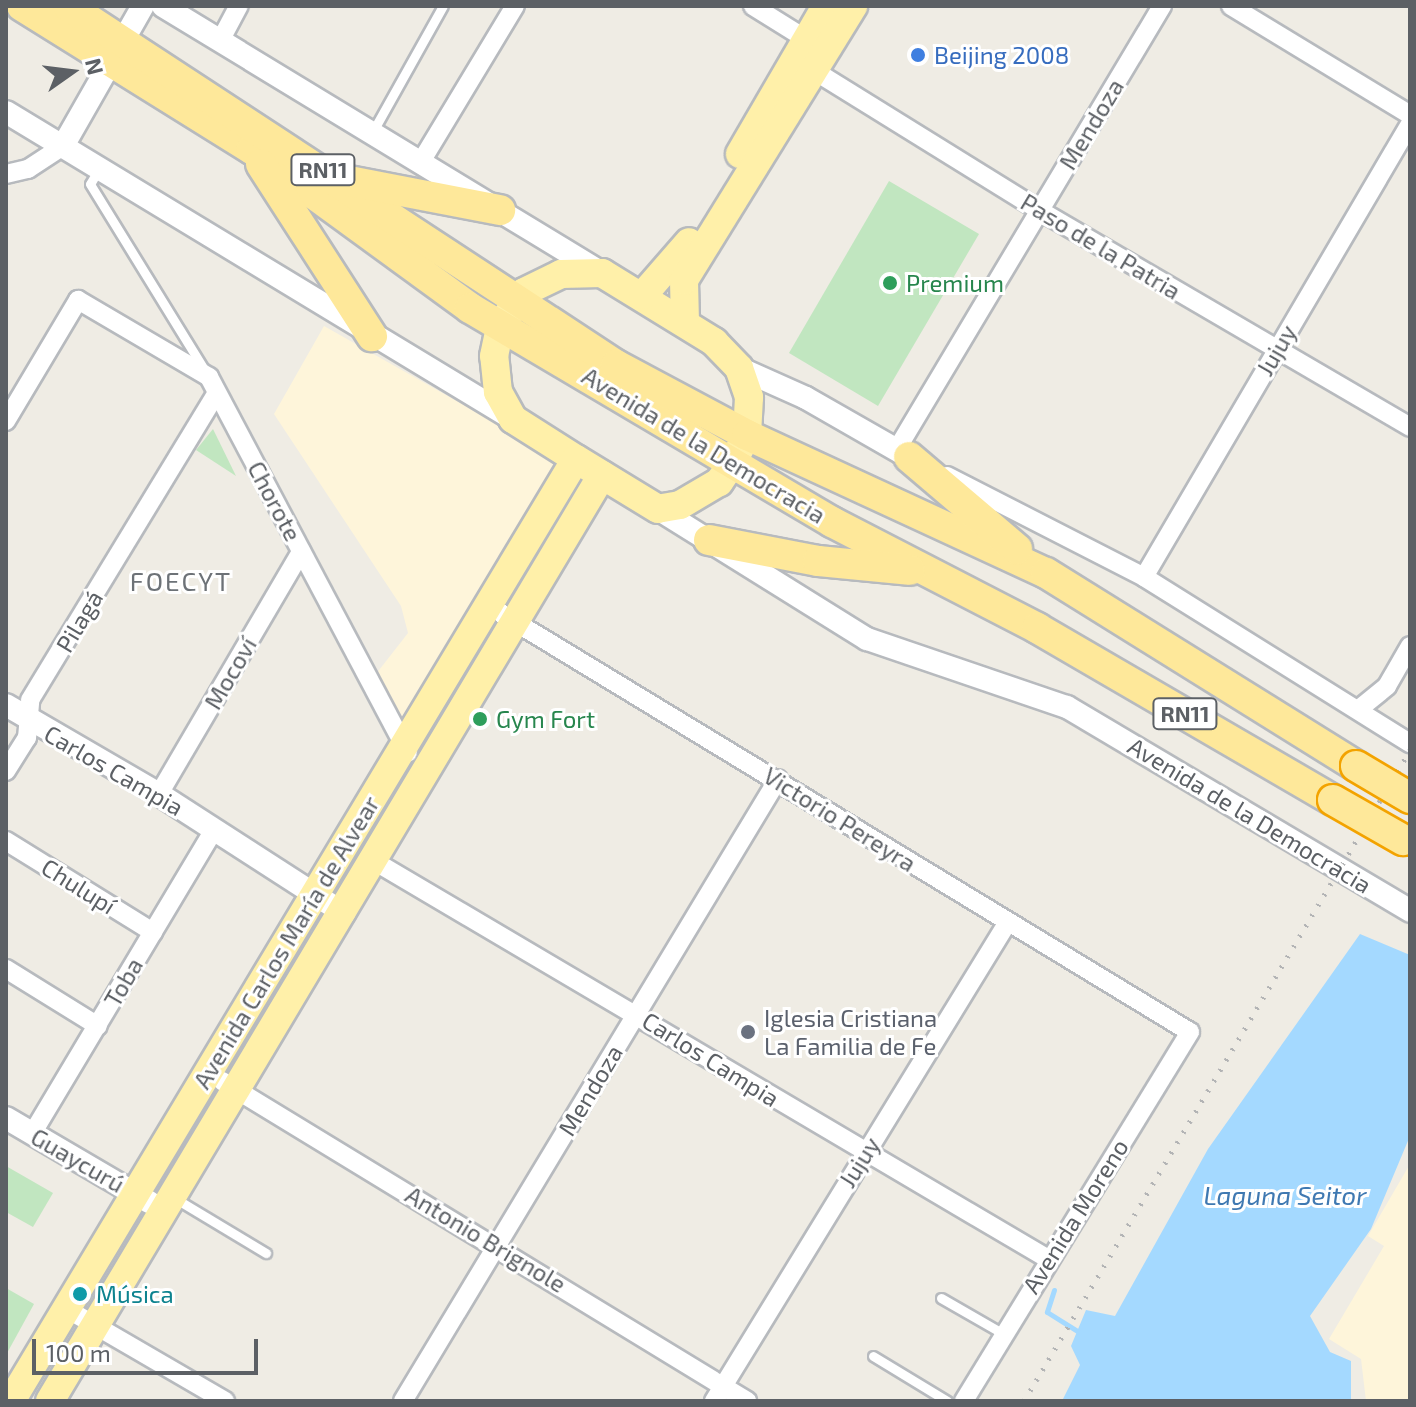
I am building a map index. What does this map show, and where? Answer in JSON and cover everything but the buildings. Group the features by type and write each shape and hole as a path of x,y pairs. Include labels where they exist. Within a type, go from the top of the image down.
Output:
{"highway":[{"name":"Avenida de la Democracia","path":"22,6 120,53 337,179 509,313 732,463 924,571 1037,628 1406,842"},
{"name":"Avenida de la Democracia","path":"68,6 120,53 431,282 509,313 616,365 747,435 1046,573 1410,798"},
{"path":"252,149 372,336"},
{"path":"337,179 500,210"},
{"path":"903,453 1046,573"},
{"path":"709,540 818,561 924,571"}],"main road":[{"path":"685,322 684,280 805,56 826,6"},
{"path":"643,295 681,256 805,56 853,6"},
{"path":"513,419 493,376 509,313 524,292 561,274 602,273 643,295 685,322 739,368 749,397 747,435 732,463 701,496 658,509"},
{"name":"Avenida de la Democracia","path":"513,419 568,471 602,475 658,509"},
{"name":"Avenida Carlos María de Alvear","path":"11,1401 81,1317 152,1197 230,1086 408,753 502,613 536,556 568,471"},
{"name":"Avenida Carlos María de Alvear","path":"30,1401 329,903 374,861 502,613 568,471"},
{"name":"Avenida Carlos María de Alvear","path":"502,613 584,504 602,475"},
{"name":"Avenida Carlos María de Alvear","path":"536,556 584,504"},
{"name":"Avenida Carlos María de Alvear","path":"50,1401 81,1317"}],"street":[{"path":"6,174 28,169 63,146 120,53 143,6"},
{"path":"163,6 422,160 602,273"},
{"path":"220,41 239,6"},
{"path":"422,160 515,6"},
{"name":"Paso de la Patria","path":"753,6 805,56 1039,210 1410,427"},
{"name":"Mendoza","path":"903,453 1039,210 1162,6"},
{"path":"1231,6 1410,115"},
{"name":"Avenida de la Democracia","path":"6,112 513,419"},
{"name":"Jujuy","path":"1144,577 1410,124"},
{"path":"6,421 78,300 213,385"},
{"path":"739,368 1144,577 1410,743"},
{"name":"Chorote","path":"213,385 408,753"},
{"name":"Pilagá","path":"6,771 27,738 30,700 213,385"},
{"name":"Avenida de la Democracia","path":"658,509 867,639 1067,707 1410,911"},
{"name":"Mocoví","path":"159,794 301,552"},
{"name":"Victorio Pereyra","path":"502,613 778,779 1006,925 1190,1032"},
{"path":"1359,709 1387,686 1410,646"},
{"name":"Carlos Campia","path":"6,705 159,794 329,903"},
{"name":"Mendoza","path":"403,1401 778,779"},
{"name":"Toba","path":"32,1134 214,830"},
{"name":"Chulupí","path":"6,841 153,932"},
{"name":"Carlos Campia","path":"374,861 1048,1259"},
{"name":"Jujuy","path":"718,1393 1006,925"},
{"path":"6,969 98,1026"},
{"name":"Avenida Moreno","path":"964,1401 1002,1333 1190,1032"},
{"name":"Antonio Brignole","path":"230,1086 498,1245 718,1393 747,1401"},
{"name":"Guaycurú","path":"6,1118 152,1197"},
{"path":"81,1317 225,1401"}],"lane":[{"path":"373,131 443,6"},
{"path":"99,168 90,184 213,385"},
{"path":"152,1197 266,1253"},
{"path":"941,1298 1002,1333"},
{"path":"873,1356 947,1401"}],"shaded area":[{"path":"324,326 559,459 403,720 376,674 408,633 401,606 274,414"},
{"path":"1410,1164 1410,1401 1366,1401 1361,1359 1329,1339 1384,1246 1368,1236"}],"green space":[{"name":"Premium","path":"889,181 979,234 878,406 789,353"},
{"path":"213,429 236,476 196,450"},
{"path":"6,1166 53,1193 33,1227 6,1212"},
{"path":"6,1288 34,1304 6,1355"}],"water":[{"name":"Laguna Seitor","path":"1360,934 1410,955 1410,1136 1371,1229 1310,1316 1330,1352 1351,1361 1351,1401 1062,1401 1080,1365 1071,1346 1086,1310 1115,1316 1208,1149"}],"waterway":[{"path":"1054,1290 1047,1312 1077,1331"}],"railway":[{"path":"1024,1401 1410,750"}],"place":[{"name":"Beijing 2008","path":"918,55"},
{"name":"Premium","path":"890,283"},
{"name":"Gym Fort","path":"480,719"},
{"name":"Iglesia Cristiana La Familia de Fe","path":"748,1032"},
{"name":"Música","path":"80,1294"}],"district":[{"name":"FOECYT","path":"181,581"}]}
